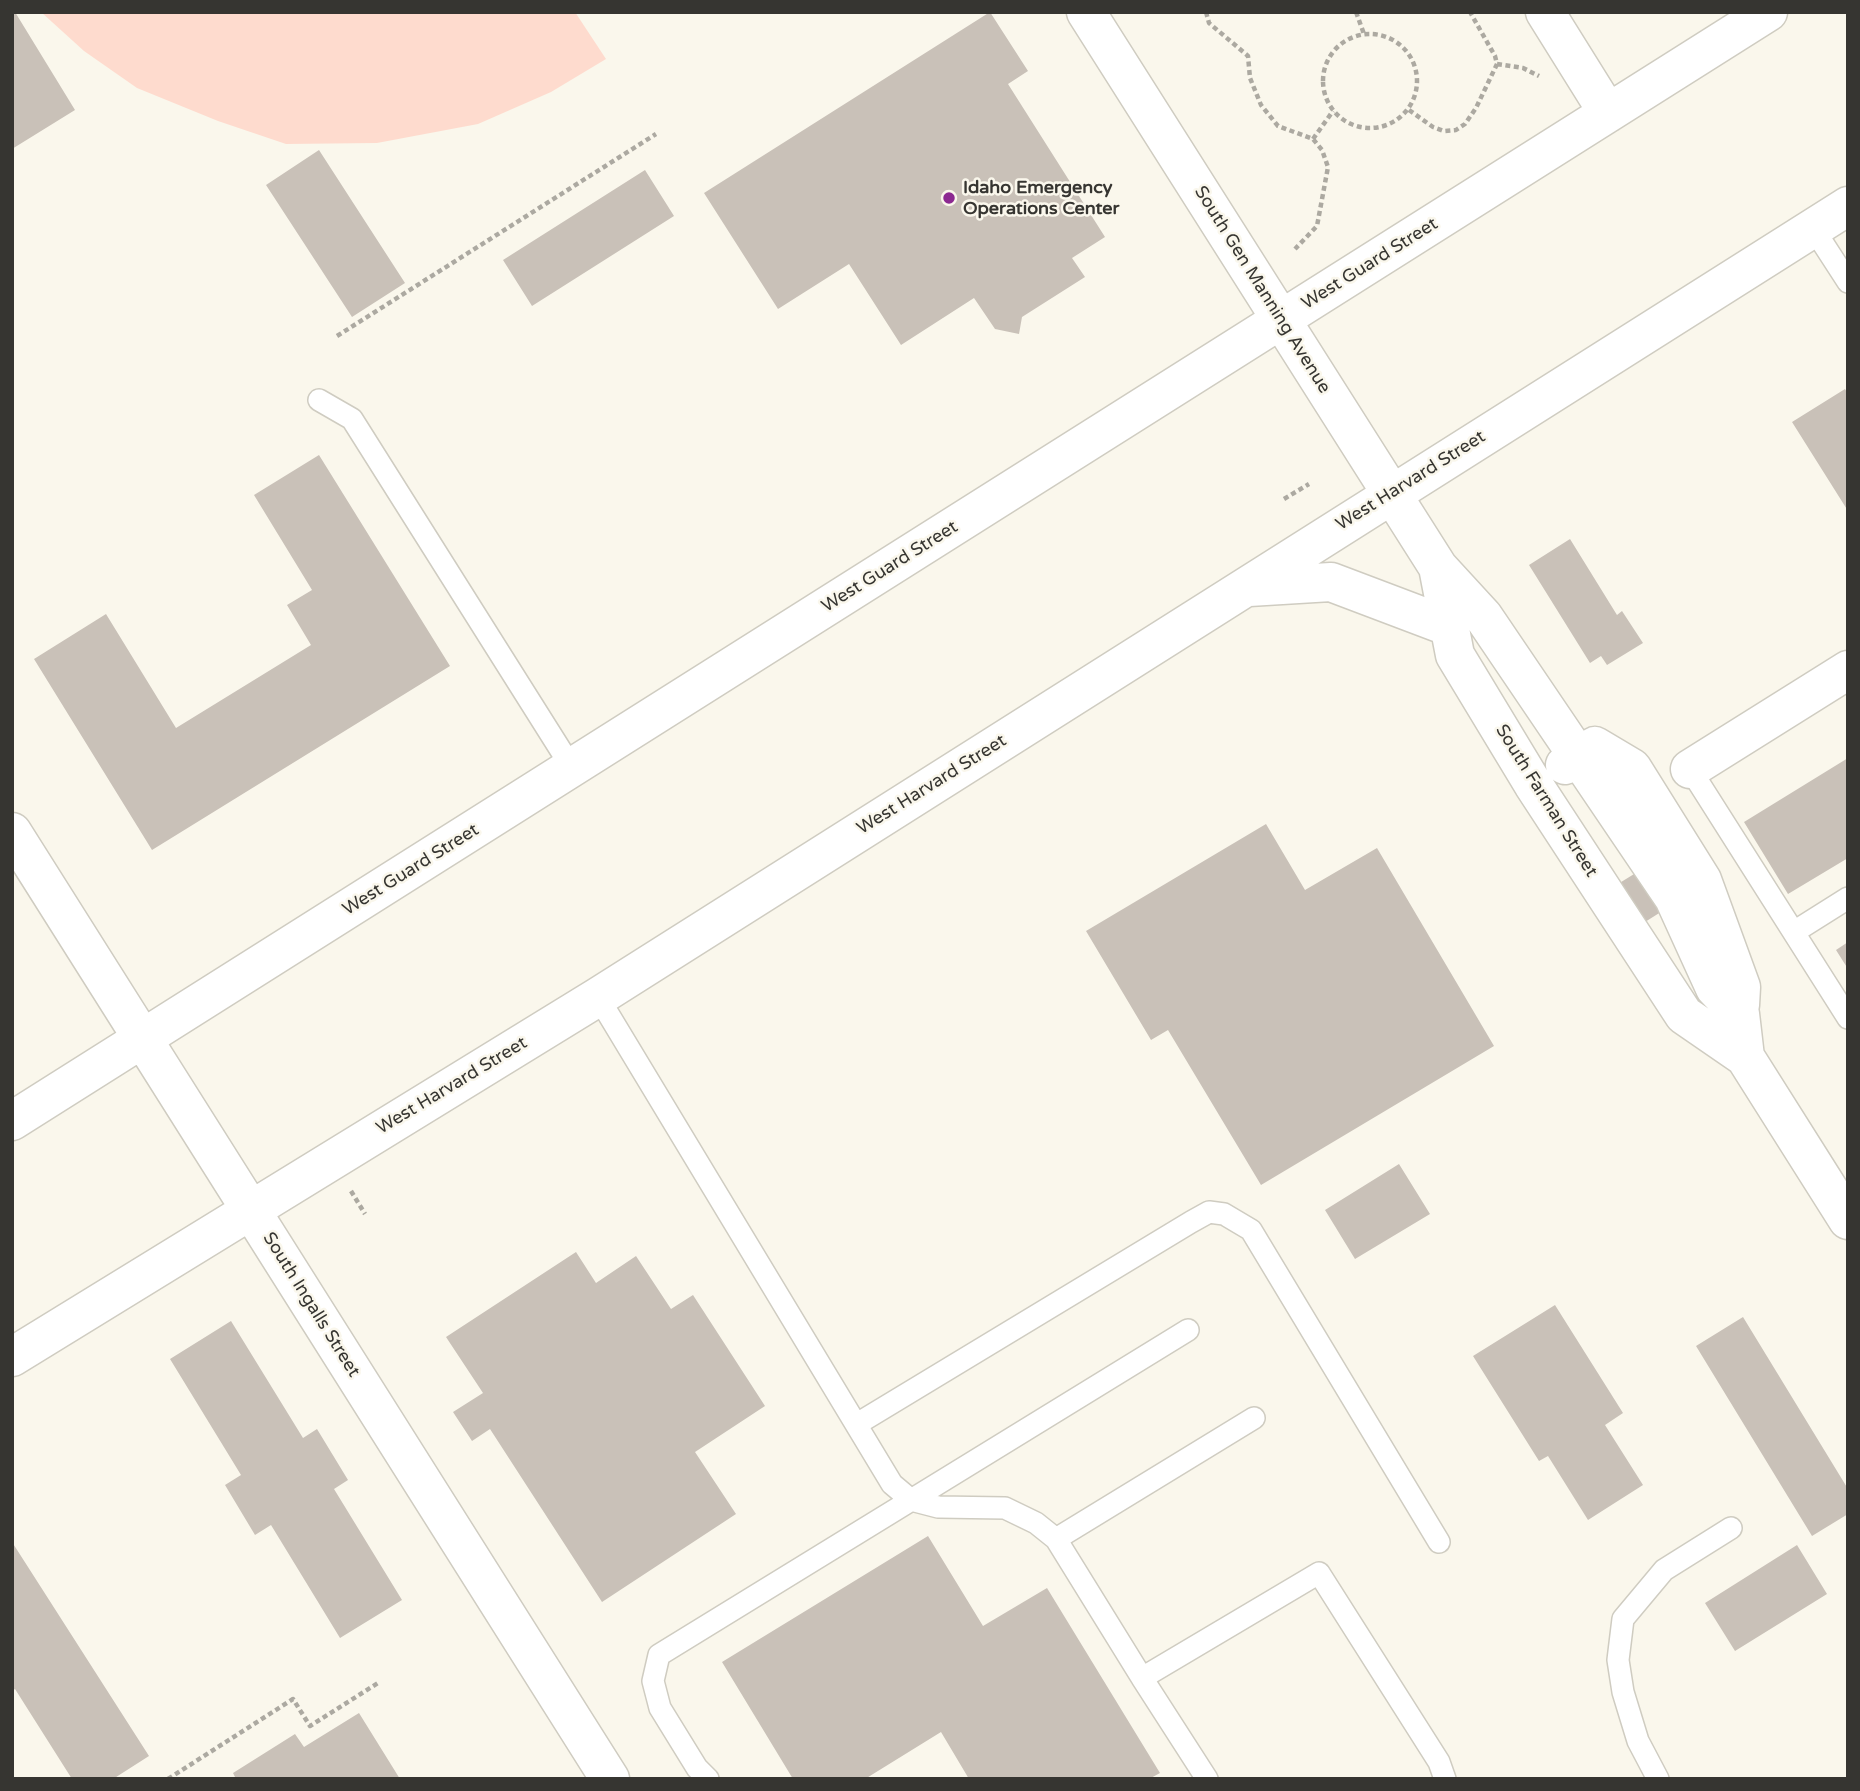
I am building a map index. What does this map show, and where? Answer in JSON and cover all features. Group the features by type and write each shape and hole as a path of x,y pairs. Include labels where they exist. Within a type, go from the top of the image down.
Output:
{"street":[{"name":"South Gen Manning Avenue","path":"1086,12 1438,566"},
{"path":"1545,12 1608,113"},
{"name":"West Guard Street","path":"12,1121 1768,12"},
{"name":"West Harvard Street","path":"12,1357 598,997 1848,206"},
{"name":"South Farman Street","path":"1438,566 1466,621 1587,751 1674,898 1715,988 1740,1014 1745,1057"},
{"path":"1247,587 1331,582 1466,621"},
{"name":"South Farman Street","path":"1466,621 1455,655 1533,784 1684,1015 1745,1057 1848,1220"},
{"path":"1690,769 1848,670"},
{"path":"1533,784 1587,751"},
{"name":"South Ingalls Street","path":"12,832 610,1779"}],"lane":[{"path":"1813,228 1848,282"},
{"path":"318,400 352,419 572,768"},
{"path":"1690,769 1848,1018"},
{"path":"1794,932 1848,898"},
{"path":"598,997 857,1424 869,1450 892,1484 911,1500 938,1507 1004,1508 1036,1523 1056,1539 1207,1779"},
{"path":"857,1424 1191,1222 1209,1212 1224,1214 1251,1230 1439,1542"},
{"path":"708,1779 697,1768 660,1708 653,1681 659,1656 1188,1330"},
{"path":"1056,1539 1254,1418"},
{"path":"1658,1779 1639,1741 1623,1692 1618,1660 1623,1619 1664,1570 1731,1528"},
{"path":"1142,1678 1319,1573 1439,1762 1445,1779"}],"path":[{"path":"1206,12 1209,23 1248,56 1250,78 1261,105 1278,126 1313,139 1322,150 1328,167 1326,190 1317,226 1295,249"},
{"path":"1356,12 1364,34"},
{"path":"1409,110 1433,127 1456,130 1465,124 1476,108 1497,65 1495,56 1470,12"},
{"path":"1364,34 1388,37 1413,60 1417,75 1416,94 1409,110 1381,127 1348,123 1333,111 1325,96 1323,78 1328,58 1341,44 1364,34"},
{"path":"1497,65 1523,68 1542,78"},
{"path":"1313,139 1333,111"},
{"path":"337,336 656,134"},
{"path":"1284,499 1309,484"},
{"path":"349,1188 366,1214"},
{"path":"169,1779 293,1699 310,1726 378,1683"}],"shaded area":[{"path":"41,12 575,12 606,59 551,92 478,124 377,143 286,144 218,121 137,88 84,51"}],"building":[{"path":"12,12 15,12 75,110 12,149"},
{"path":"990,12 1028,71 1008,84 1105,237 1072,258 1085,277 1022,317 1019,334 995,329 974,298 901,345 849,264 778,309 704,193"},
{"path":"319,150 405,283 352,317 266,185"},
{"path":"645,170 674,216 532,306 503,260"},
{"path":"1845,389 1848,394 1848,511 1792,422"},
{"path":"319,455 450,666 152,850 34,659 106,614 176,728 311,645 287,605 312,590 254,495"},
{"path":"1570,539 1617,615 1622,611 1643,643 1607,665 1601,656 1590,663 1529,565"},
{"path":"1848,758 1848,858 1788,894 1744,822"},
{"path":"1266,824 1305,890 1377,848 1494,1046 1261,1185 1168,1030 1151,1040 1086,931"},
{"path":"1691,839 1715,878 1637,927 1613,887"},
{"path":"1848,942 1848,969 1836,950"},
{"path":"1399,1164 1430,1214 1355,1259 1325,1210"},
{"path":"576,1252 596,1283 636,1256 671,1309 693,1295 765,1406 695,1452 736,1514 602,1602 490,1429 472,1441 453,1412 483,1393 446,1337"},
{"path":"1555,1305 1623,1413 1605,1425 1643,1485 1588,1520 1548,1456 1539,1461 1473,1356"},
{"path":"1743,1317 1848,1489 1848,1514 1812,1536 1696,1346"},
{"path":"231,1321 303,1438 317,1429 348,1480 334,1489 402,1600 340,1638 271,1525 255,1535 225,1485 241,1475 170,1359"},
{"path":"928,1536 983,1626 1047,1588 1160,1773 1149,1779 969,1779 941,1732 865,1779 793,1779 722,1662"},
{"path":"12,1542 149,1756 113,1779 72,1779 15,1689 12,1691"},
{"path":"1797,1545 1827,1594 1735,1651 1705,1603"},
{"path":"359,1713 400,1779 236,1779 233,1773 295,1734 304,1747"}],"place":[{"name":"Idaho Emergency Operations Center","path":"949,198"}]}
